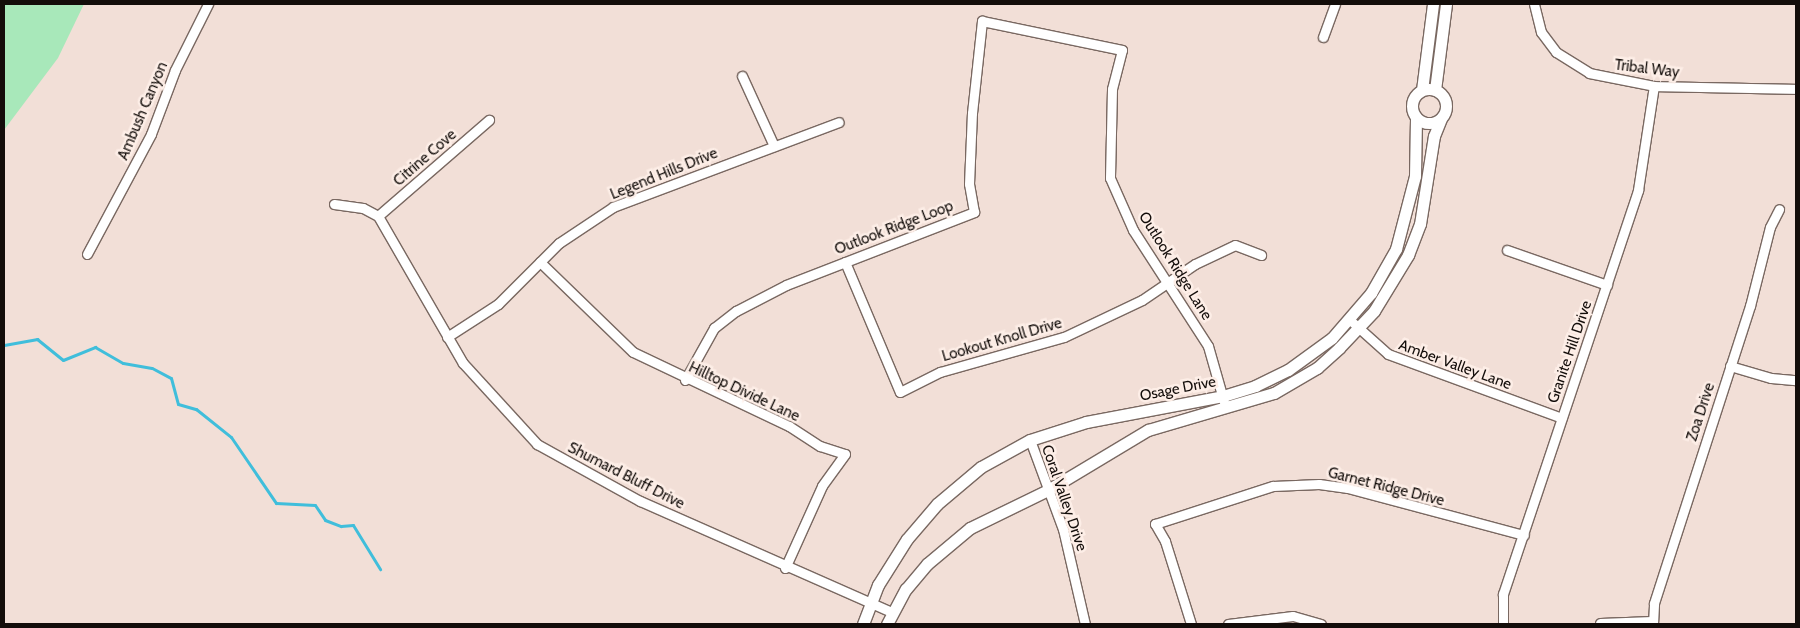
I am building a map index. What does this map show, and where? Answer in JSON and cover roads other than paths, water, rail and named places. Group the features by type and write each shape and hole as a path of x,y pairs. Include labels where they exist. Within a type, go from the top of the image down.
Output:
{"street":[{"name":"Ambush Canyon","path":"87,254 151,134 175,70 208,4"},
{"path":"1323,37 1335,4"},
{"path":"1433,4 1422,90 1412,103 1416,118 1426,123 1441,119 1446,103 1435,90 1446,4"},
{"name":"Tribal Way","path":"1534,4 1542,32 1569,63 1614,80 1654,86 1796,89"},
{"name":"Outlook Ridge Loop","path":"685,380 714,328 736,311 845,262 974,212 969,184 972,113 982,20 1122,50"},
{"name":"Outlook Ridge Lane","path":"1122,50 1112,89 1110,178 1133,230 1169,282 1208,346 1224,402"},
{"path":"742,76 774,146"},
{"name":"Granite Hill Drive","path":"1503,624 1503,594 1524,536 1638,190 1654,86"},
{"path":"1422,90 1435,90"},
{"name":"Osage Drive","path":"887,624 906,589 948,544 990,516 1048,490 1148,430 1224,402 1288,370 1350,320 1376,286 1396,249 1415,176 1416,118"},
{"name":"Osage Drive","path":"863,624 870,602 907,539 937,504 981,467 1030,440 1086,422 1224,402 1252,401 1295,382 1359,329 1390,289 1420,224 1434,136 1441,119"},
{"name":"Citrine Cove","path":"378,216 489,120"},
{"name":"Legend Hills Drive","path":"446,337 498,304 559,243 613,207 839,122"},
{"path":"334,204 363,208 378,216"},
{"name":"Zoa Drive","path":"1652,623 1654,603 1730,366 1770,227 1779,210"},
{"name":"Shumard Bluff Drive","path":"378,216 463,364 537,444 585,474 785,568 892,612"},
{"name":"Lookout Knoll Drive","path":"845,262 900,392 940,372 1064,337 1120,312 1195,264 1236,245 1261,255"},
{"path":"1507,250 1607,285"},
{"name":"Hilltop Divide Lane","path":"540,262 632,352 685,380 789,426 820,446 845,454 822,486 785,568"},
{"name":"Amber Valley Lane","path":"1350,320 1388,354 1414,366 1562,418"},
{"path":"1730,366 1771,378 1796,380"},
{"name":"Coral Valley Drive","path":"1030,440 1063,529 1085,624"},
{"name":"Garnet Ridge Drive","path":"1191,624 1166,541 1155,524 1273,486 1319,484 1524,536"},
{"path":"1228,624 1293,616 1321,624"},
{"path":"1600,623 1652,623"}],"waterway":[{"path":"4,345 37,339 63,360 95,347 123,363 152,368 171,378 178,404 196,409 231,437 276,503 315,505 325,520 341,526 353,525 380,569"}]}
